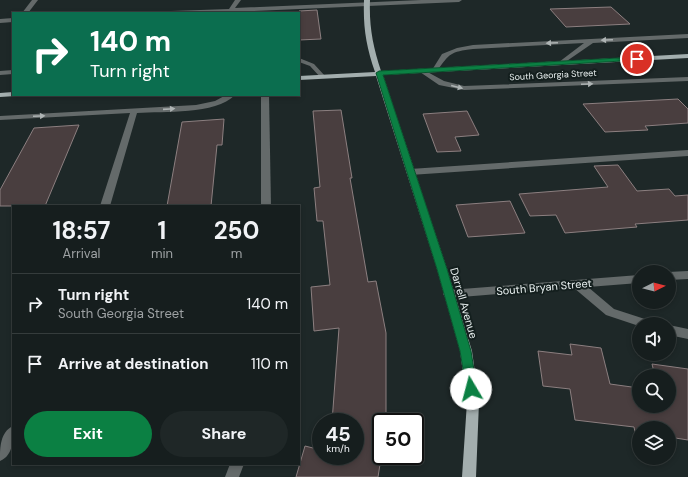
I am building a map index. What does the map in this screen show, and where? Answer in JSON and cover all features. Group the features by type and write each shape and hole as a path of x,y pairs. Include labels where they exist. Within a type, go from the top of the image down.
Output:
{"main road":[{"name":"Darrell Avenue","path":"367,2 366,22 371,50 466,351 473,402 469,477"},
{"name":"South Georgia Street","path":"300,78 688,56"},
{"path":"0,95 12,94"}],"street":[{"path":"26,12 34,0"},
{"path":"231,10 238,0"},
{"path":"191,12 367,2 459,0"},
{"path":"0,21 12,20"},
{"path":"435,70 444,55 459,49 473,47 688,36"},
{"path":"561,63 591,41"},
{"path":"300,60 312,65 323,77"},
{"name":"South Georgia Street","path":"422,71 442,83 475,89 688,78"},
{"path":"0,73 12,72"},
{"path":"1,120 196,106 217,103 229,96"},
{"path":"265,96 266,205"},
{"path":"105,205 134,111"},
{"path":"410,172 688,153"},
{"path":"676,276 688,275"},
{"name":"South Bryan Street","path":"449,294 632,280"},
{"path":"576,284 610,312 632,319"},
{"path":"676,331 688,334"},
{"path":"0,454 12,435"},
{"path":"232,477 237,465"}],"building":[{"path":"611,7 630,24 566,27 550,9"},
{"path":"317,10 321,39 300,40 299,11"},
{"path":"678,99 688,109 688,123 645,126 648,130 605,132 583,104"},
{"path":"341,110 352,178 350,178 368,282 376,281 386,333 386,413 372,413 372,465 380,465 378,477 296,477 305,446 312,448 312,465 364,465 364,413 333,413 339,328 314,331 311,287 330,285 323,221 317,221 314,188 320,187 313,111"},
{"path":"467,111 479,135 455,137 461,151 437,152 423,114"},
{"path":"224,119 222,145 217,145 211,205 167,205 182,122"},
{"path":"79,125 45,205 0,206 0,190 34,128"},
{"path":"618,165 637,191 669,189 675,196 688,195 688,220 635,224 637,227 565,233 556,215 530,216 519,194 608,187 594,166"},
{"path":"510,201 525,233 468,237 456,205"},
{"path":"570,344 601,348 610,384 632,387 632,413 676,413 676,369 653,369 652,364 688,369 688,440 676,438 676,421 632,421 632,427 575,420 570,389 543,386 538,351 572,355"}],"route":[{"path":"471,389 466,351 442,269 379,73 637,59"}]}
